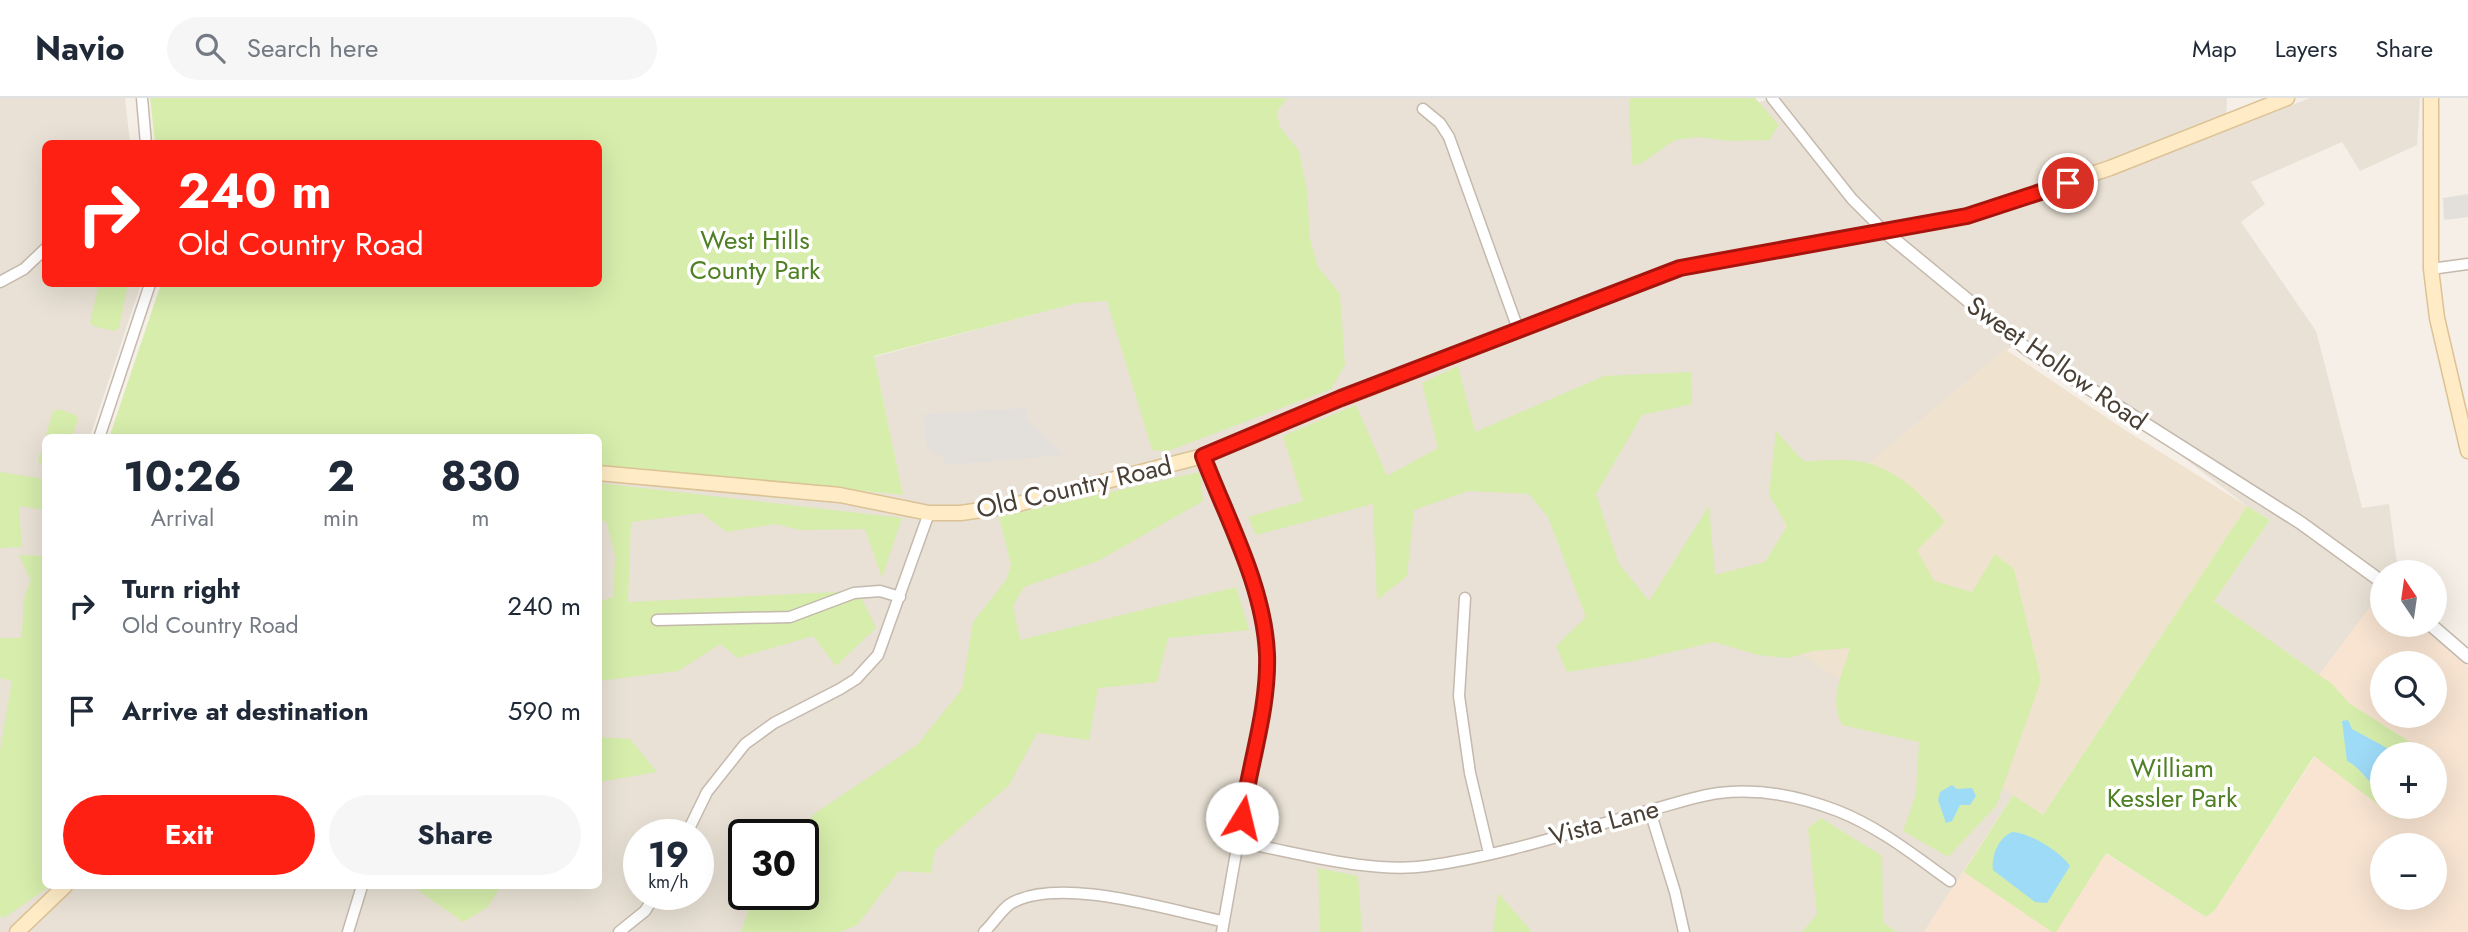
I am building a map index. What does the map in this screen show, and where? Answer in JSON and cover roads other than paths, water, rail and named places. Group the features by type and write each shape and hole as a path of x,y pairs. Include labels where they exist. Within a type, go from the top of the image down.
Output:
{"main road":[{"name":"Old Country Road","path":"602,473 827,494 929,513 961,513 1014,505 1203,456 1518,329 1680,268 1967,216 2026,198 2287,98"},
{"path":"2431,98 2431,269 2437,318 2468,451"},
{"path":"17,932 62,889"}],"street":[{"path":"142,98 146,140"},
{"name":"Sweet Hollow Road","path":"1772,98 1852,199 1885,232 2027,349 2301,523 2370,573"},
{"path":"1423,109 1440,123 1449,137 1518,329"},
{"path":"0,282 23,269 42,252"},
{"path":"2431,269 2468,264"},
{"path":"100,434 149,287"},
{"path":"984,932 1009,905 1034,895 1065,891 1222,926 1266,684 1267,654 1256,592 1203,456"},
{"path":"694,819 707,792 746,744 774,723 856,679 878,655 929,513"},
{"path":"657,620 790,617 854,593 880,591 900,597"},
{"path":"1465,598 1460,696 1470,773 1489,853"},
{"path":"2445,637 2468,657"},
{"name":"Vista Lane","path":"1238,842 1394,868 1426,866 1489,853 1719,793 1756,792 1838,811 1871,827 1950,881"},
{"path":"1650,811 1675,892 1684,932"},
{"path":"348,932 361,889"},
{"path":"620,932 646,910"}],"water":[{"path":"2348,720 2352,729 2376,742 2370,742 2370,781 2347,761 2342,721"},
{"path":"1952,785 1957,789 1972,788 1976,796 1970,805 1960,805 1952,821 1946,823 1938,800 1940,792"},
{"path":"2013,832 2044,844 2070,866 2047,903 2035,902 1993,870 1997,847"}],"park label":[{"name":"West Hills County Park","path":"755,255"},
{"name":"William Kessler Park","path":"2172,783"}]}
